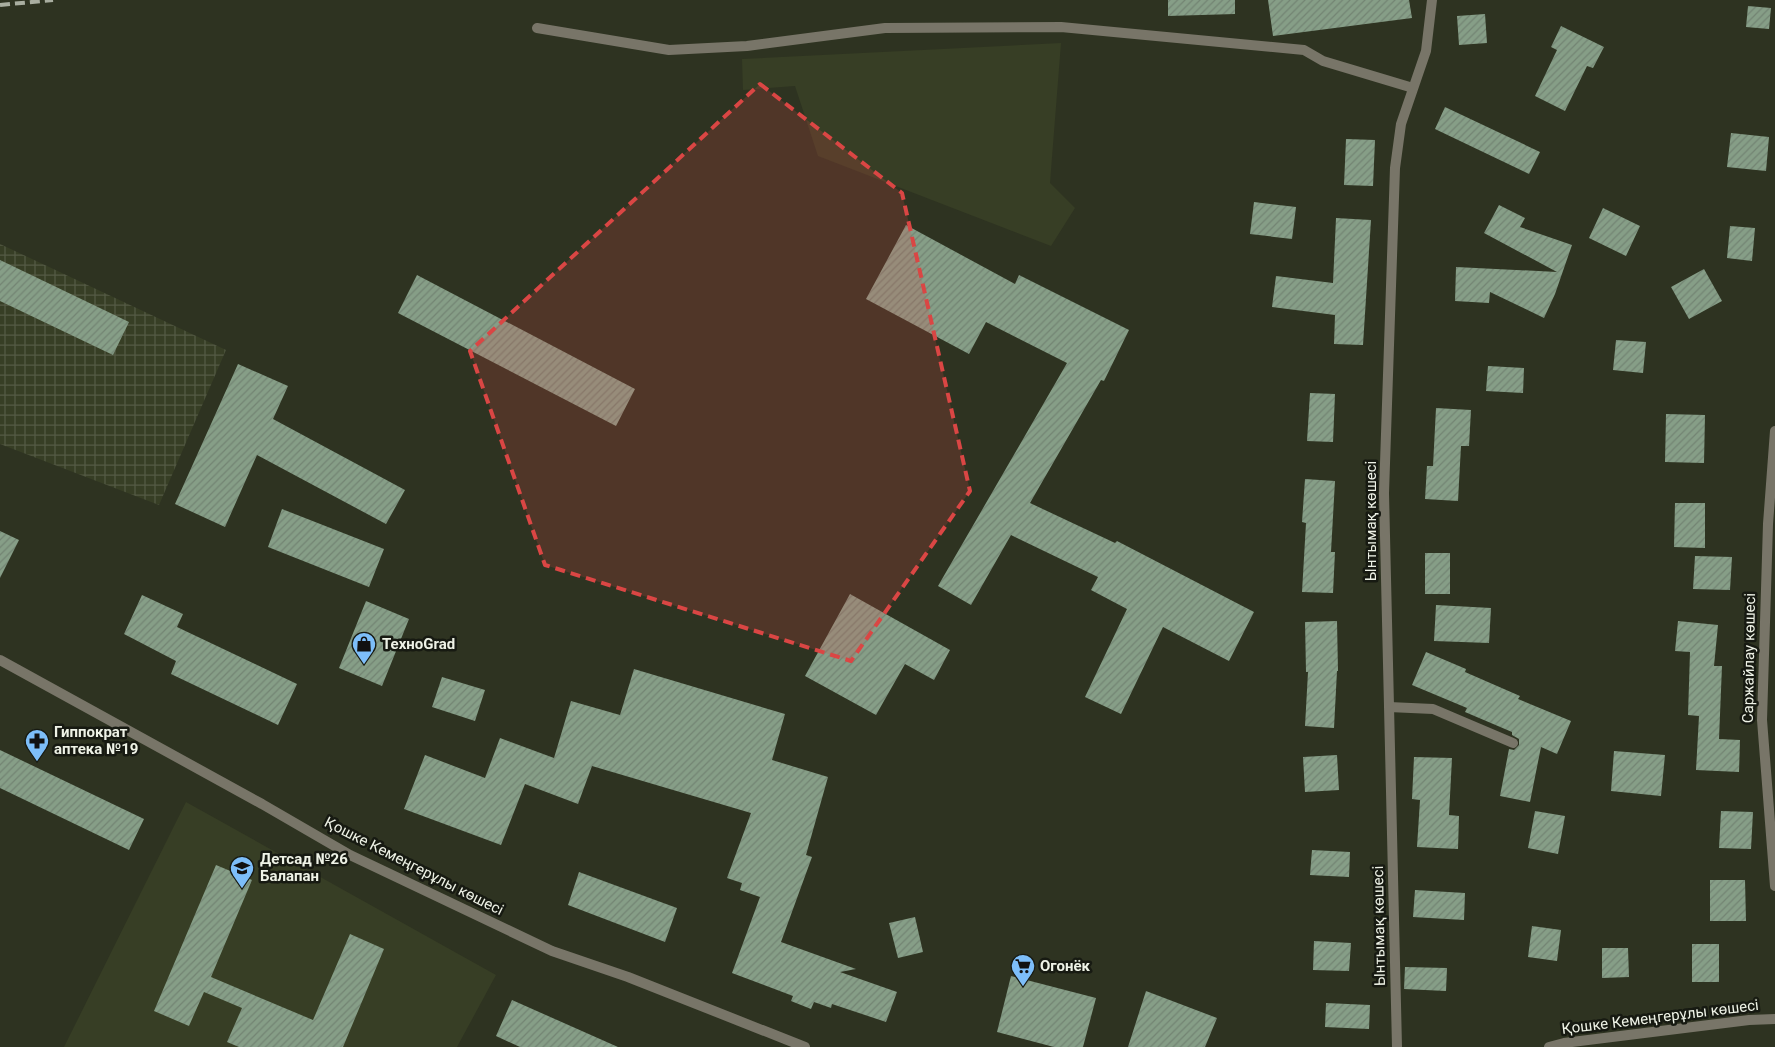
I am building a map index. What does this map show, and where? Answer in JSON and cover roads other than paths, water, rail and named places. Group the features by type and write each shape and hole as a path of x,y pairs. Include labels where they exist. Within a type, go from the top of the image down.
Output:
{"street":[{"name":"Ынтымақ көшесі","path":"1397,1047 1384,493 1395,168 1401,124 1426,51 1432,0"},
{"path":"537,28 669,50 747,46 886,28 1061,27 1304,50 1323,61 1413,88"},
{"name":"Саржайлау көшесі","path":"1775,431 1762,720 1775,886"},
{"name":"Қошке Кемеңгерұлы көшесі","path":"0,660 262,804 350,855 552,951 628,977 805,1047"},
{"path":"1389,707 1433,709 1513,743"},
{"name":"Қошке Кемеңгерұлы көшесі","path":"1549,1047 1564,1042 1748,1020 1775,1019"}],"railway":[{"path":"0,5 53,0"}],"place":[{"name":"ТехноGrad","path":"364,665"},
{"name":"Гиппократ аптека №19","path":"37,762"},
{"name":"Детсад №26 Балапан","path":"242,889"},
{"name":"Огонёк","path":"1023,987"}]}
